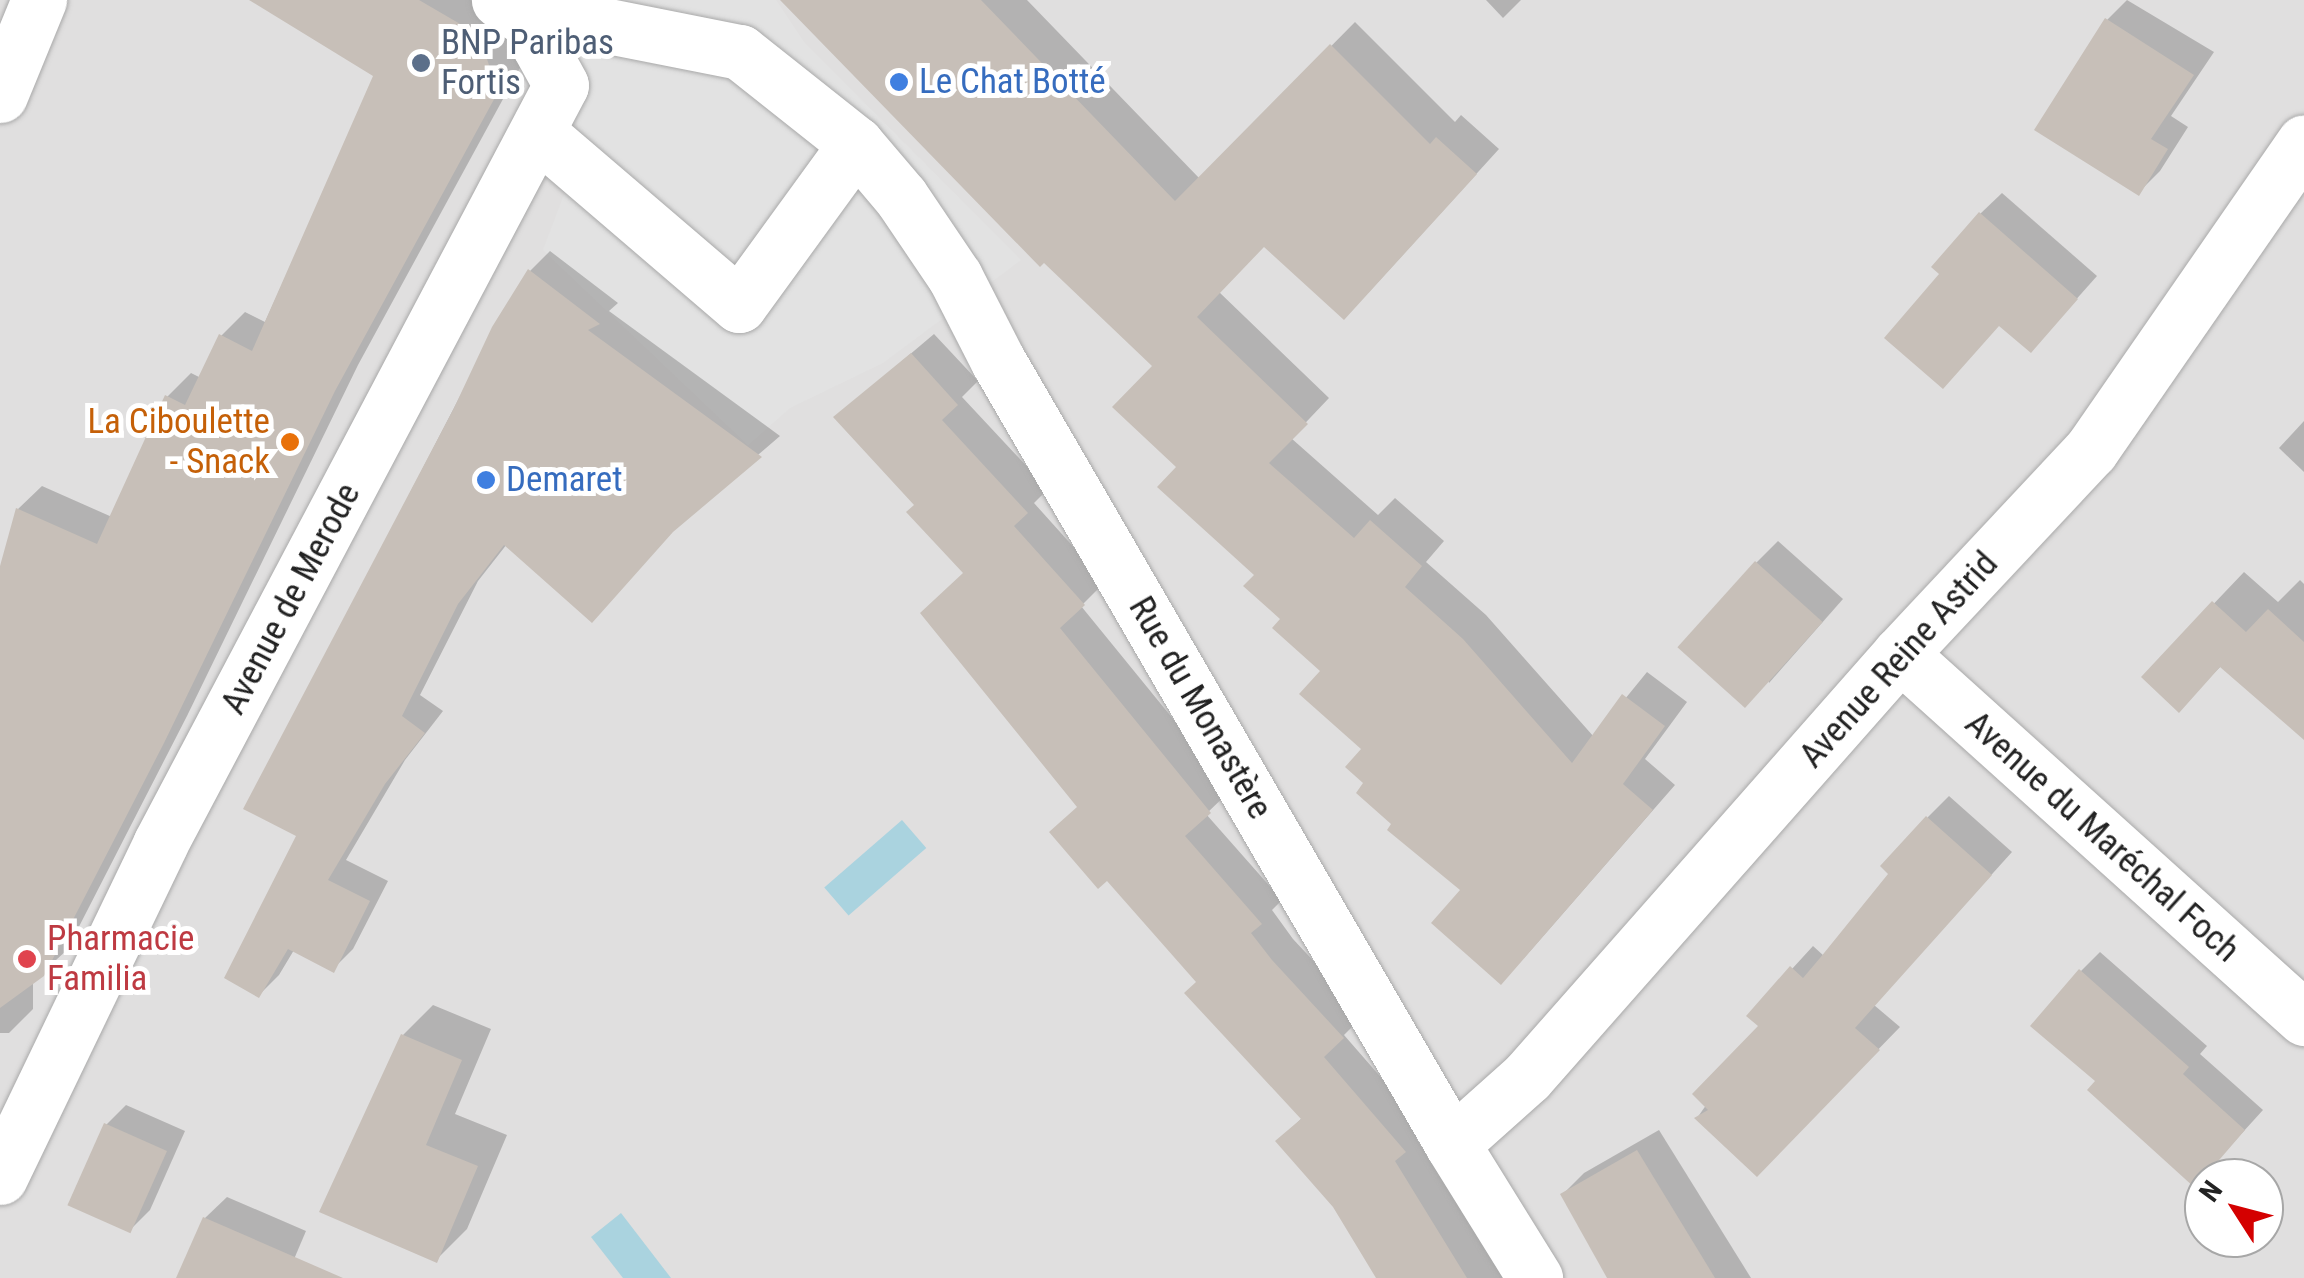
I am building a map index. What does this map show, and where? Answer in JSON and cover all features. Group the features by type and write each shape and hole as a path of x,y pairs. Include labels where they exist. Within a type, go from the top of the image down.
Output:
{"street":[{"path":"0,95 39,0"},
{"name":"Avenue de Merode","path":"0,1177 160,844 562,85 539,45 553,12"},
{"name":"Rue du Monastère","path":"553,12 740,52 856,144 901,197 955,277 998,360 1452,1144 1534,1278"},
{"path":"538,132 739,305 856,144"},
{"name":"Avenue Reine Astrid","path":"1452,1144 1527,1077 1900,654 2090,450 2304,142"},
{"name":"Avenue du Maréchal Foch","path":"1900,654 2304,1018"}],"shaded area":[{"path":"0,0 2304,0 2304,1278 0,1278"},
{"path":"565,0 776,0 804,42 1021,260 883,363 790,408 748,445 543,250 580,152"}],"water":[{"path":"902,820 926,848 849,915 824,888"},
{"path":"621,1213 671,1278 623,1278 591,1237"}],"building":[{"path":"249,0 419,0 479,35 498,92 335,391 164,743 44,976 0,1008 0,566 16,508 97,544 165,395 185,405 219,334 252,351 373,76"},
{"path":"780,0 981,0 1175,201 1330,44 1430,144 1436,137 1477,174 1344,320 1264,247 1197,317 1308,424 1269,463 1354,538 1370,520 1422,566 1405,587 1463,639 1572,763 1622,694 1665,726 1623,784 1653,810 1501,985 1431,923 1460,890 1387,830 1391,824 1356,793 1363,783 1345,767 1361,749 1299,694 1320,671 1272,628 1280,619 1243,586 1254,575 1157,487 1176,467 1112,407 1152,366 1044,263 1040,267"},
{"path":"2105,18 2194,75 2151,139 2168,149 2139,196 2034,130"},
{"path":"1979,212 2078,299 2031,353 1999,326 1943,389 1884,338 1939,274 1931,267"},
{"path":"528,269 600,324 588,330 762,457 673,532 592,623 504,545 458,604 402,716 425,733 385,784 328,880 370,901 334,973 288,949 259,998 224,978 296,836 243,809 454,408 492,327"},
{"path":"911,353 958,405 942,420 1028,513 1014,526 1085,605 1060,628 1211,813 1185,836 1262,924 1251,933 1272,960 1344,1038 1324,1057 1406,1152 1395,1161 1467,1278 1376,1278 1333,1207 1275,1141 1301,1119 1184,993 1196,982 1107,881 1098,889 1049,832 1077,807 920,613 963,573 906,512 914,505 833,417"},
{"path":"1755,561 1823,622 1745,708 1677,647"},
{"path":"2212,601 2246,632 2268,609 2304,642 2304,740 2220,667 2179,713 2141,677"},
{"path":"1926,816 1992,875 1855,1028 1880,1050 1757,1177 1694,1118 1708,1110 1692,1094 1758,1026 1746,1016 1790,966 1803,978 1820,958 1888,874 1880,866"},
{"path":"2079,969 2189,1067 2183,1074 2245,1130 2221,1158 2184,1158 2184,1178 2087,1090 2095,1081 2030,1026"},
{"path":"401,1034 462,1060 426,1145 478,1166 437,1263 319,1212"},
{"path":"104,1123 167,1151 130,1233 67,1205"},
{"path":"1637,1150 1715,1278 1607,1278 1560,1194"},
{"path":"203,1217 343,1278 176,1278"}],"place":[{"name":"BNP Paribas Fortis","path":"421,63"},
{"name":"Le Chat Botté","path":"899,82"},
{"name":"La Ciboulette - Snack","path":"290,442"},
{"name":"Demaret","path":"486,480"},
{"name":"Pharmacie Familia","path":"27,959"}]}
